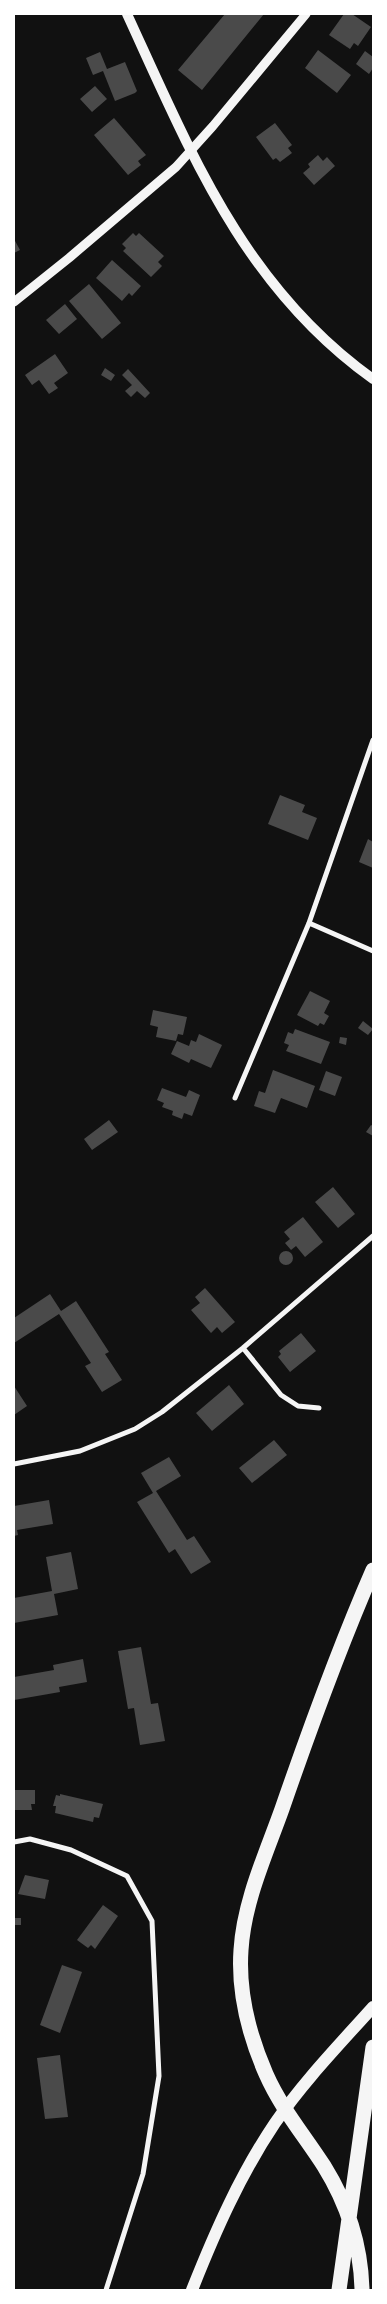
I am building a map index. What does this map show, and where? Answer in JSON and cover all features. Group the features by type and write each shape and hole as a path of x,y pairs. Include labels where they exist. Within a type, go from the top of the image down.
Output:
{"highway":[{"path":"362,2290 361,2265 344,2206 324,2167 285,2110 264,2069 246,2017 241,1982 242,1937 253,1889 308,1734 373,1570"},
{"path":"339,2290 373,2047"}],"main road":[{"path":"128,14 192,150 228,220 265,274 309,326 342,355 373,378"},
{"path":"192,2290 236,2190 262,2144 285,2110 373,2006"}],"street":[{"path":"14,302 70,258 161,180 192,150 306,14"},
{"path":"235,1098 309,923 373,740"},
{"path":"309,923 373,951"},
{"path":"14,1464 80,1451 135,1429 162,1412 243,1348 373,1236"},
{"path":"243,1348 281,1395 298,1406 319,1408"},
{"path":"14,1842 30,1839 71,1850 127,1876 152,1921 159,2076 143,2174 106,2290"}],"building":[{"path":"225,14 264,14 202,90 178,70"},
{"path":"344,14 352,14 371,27 358,46 354,43 350,49 329,35"},
{"path":"318,50 351,75 337,93 305,68"},
{"path":"365,51 373,57 373,68 369,74 356,64"},
{"path":"100,52 107,69 125,62 137,91 135,93 115,101 103,71 93,75 86,58"},
{"path":"95,86 107,99 92,112 80,99"},
{"path":"114,118 146,155 138,161 141,165 128,175 94,135"},
{"path":"275,123 292,145 288,148 292,153 280,162 276,158 273,160 256,137"},
{"path":"318,155 323,161 327,157 335,166 314,185 303,173 310,167 308,164"},
{"path":"133,233 136,236 139,233 164,256 158,262 162,266 151,277 123,251 126,248 122,244"},
{"path":"14,239 20,250 14,253"},
{"path":"112,260 141,286 132,296 129,293 122,301 96,278"},
{"path":"89,284 121,323 102,339 69,301"},
{"path":"65,304 77,319 59,334 46,320"},
{"path":"55,354 68,373 54,383 58,388 49,394 39,380 32,385 25,375"},
{"path":"105,368 115,375 111,381 101,375"},
{"path":"128,369 150,393 145,398 137,391 131,397 125,391 132,385 122,375"},
{"path":"280,795 305,805 302,812 317,818 308,840 268,824"},
{"path":"368,839 373,842 373,868 359,862"},
{"path":"310,991 330,1001 324,1013 329,1016 324,1025 320,1023 318,1026 297,1015"},
{"path":"153,1010 187,1017 183,1035 178,1034 176,1041 156,1037 158,1027 150,1025"},
{"path":"363,1021 373,1029 368,1035 358,1028"},
{"path":"295,1029 330,1042 321,1064 286,1051 289,1045 284,1043 288,1032 293,1034"},
{"path":"199,1034 222,1045 211,1068 191,1059 189,1063 171,1054 177,1041 189,1046 191,1040 196,1042"},
{"path":"340,1037 347,1038 346,1045 339,1043"},
{"path":"273,1070 315,1086 307,1108 281,1098 275,1113 254,1106 259,1091 265,1093"},
{"path":"326,1071 342,1077 335,1096 319,1090"},
{"path":"162,1088 186,1097 189,1090 200,1095 192,1116 184,1113 182,1119 172,1115 173,1111 162,1107 164,1103 157,1100"},
{"path":"109,1120 118,1132 92,1150 84,1139"},
{"path":"371,1125 373,1126 373,1136 366,1132"},
{"path":"333,1187 355,1214 338,1228 315,1202"},
{"path":"303,1217 323,1242 305,1257 296,1246 291,1250 285,1243 290,1239 284,1232"},
{"path":"283,1251 289,1251 293,1258 289,1265 283,1265 279,1261 279,1255"},
{"path":"205,1288 235,1322 222,1333 217,1327 211,1333 191,1310 200,1303 195,1297"},
{"path":"50,1294 61,1311 76,1301 109,1352 105,1354 122,1380 102,1392 85,1366 91,1363 59,1314 14,1343 14,1318"},
{"path":"301,1333 316,1351 290,1372 278,1357 281,1354 279,1351"},
{"path":"229,1385 244,1404 212,1431 196,1413"},
{"path":"14,1386 27,1406 14,1415"},
{"path":"274,1440 287,1455 252,1483 239,1468"},
{"path":"169,1457 181,1476 156,1491 187,1540 194,1536 211,1562 191,1574 175,1549 169,1553 137,1502 153,1493 141,1473"},
{"path":"49,1500 53,1524 17,1530 18,1535 14,1536 14,1506"},
{"path":"71,1552 78,1589 54,1594 58,1615 14,1623 14,1598 52,1591 46,1557"},
{"path":"141,1647 151,1704 158,1703 165,1741 140,1745 134,1708 128,1709 118,1651"},
{"path":"83,1659 87,1682 59,1687 60,1692 14,1700 14,1677 54,1670 53,1665"},
{"path":"14,1790 35,1790 35,1804 31,1804 32,1810 14,1810"},
{"path":"60,1794 103,1804 99,1818 94,1817 93,1822 55,1813 56,1806 53,1806 56,1795 60,1796"},
{"path":"25,1875 49,1880 45,1899 18,1894"},
{"path":"103,1905 118,1916 95,1949 91,1945 88,1948 77,1940"},
{"path":"14,1918 21,1918 21,1925 14,1925"},
{"path":"62,1965 82,1972 60,2033 40,2025"},
{"path":"60,2055 68,2117 45,2119 37,2058"}]}
